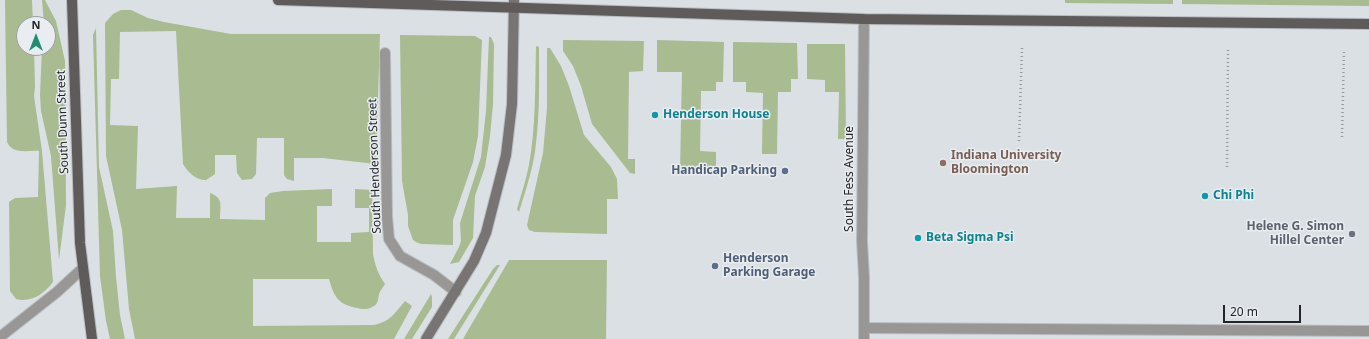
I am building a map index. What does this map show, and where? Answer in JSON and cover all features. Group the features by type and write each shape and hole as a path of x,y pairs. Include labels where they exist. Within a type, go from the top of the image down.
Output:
{"main road":[{"name":"South Dunn Street","path":"72,0 80,243 92,339"},
{"path":"278,0 514,4 864,19 1369,24"}],"street":[{"path":"426,339 474,261 486,233 506,155 512,104 514,4"},
{"name":"South Fess Avenue","path":"864,19 862,241 864,339"},
{"name":"South Henderson Street","path":"385,53 387,216 389,239 400,256 434,275 456,292"},
{"path":"0,337 58,292 83,268"},
{"path":"864,328 1369,331"}],"path":[{"path":"1019,141 1022,47"},
{"path":"1227,167 1228,50"},
{"path":"1342,138 1344,51"}],"green space":[{"path":"5,0 32,0 33,16 16,16 16,56 34,56 34,96 42,151 53,282 41,294 27,300 16,299 10,291 9,202 15,198 38,197 39,151 13,149 7,142"},
{"path":"42,0 45,0 53,16 43,16"},
{"path":"1065,0 1173,0 1173,4 1065,3"},
{"path":"1182,0 1369,0 1369,6 1182,4"},
{"path":"121,10 131,10 148,18 164,22 231,34 380,34 376,164 323,158 294,158 294,181 287,179 284,175 284,138 257,138 256,174 252,179 242,180 237,173 236,155 215,155 215,174 206,180 198,179 190,173 183,164 176,31 120,32 119,79 111,79 110,125 138,126 136,189 177,186 176,218 210,218 210,193 219,200 221,206 220,219 265,220 265,198 270,193 332,189 332,206 317,206 317,242 351,242 351,233 369,232 369,208 355,208 355,189 372,190 373,254 380,277 385,284 379,293 375,305 364,309 350,306 341,302 335,295 329,279 253,279 253,326 373,325 388,320 395,314 405,301 412,306 394,339 135,339 129,309 122,230 106,156 105,23 113,14"},
{"path":"56,21 65,61 66,205 59,260 51,156 41,111 42,56 56,56"},
{"path":"96,28 99,167 113,231 120,315 125,339 110,339 100,276 93,35"},
{"path":"400,35 475,36 482,40 478,136 473,162 453,220 453,245 421,244 416,242 413,240 408,226 408,215 402,181"},
{"path":"489,37 491,37 494,44 493,104 485,167 475,196 473,238 459,262 450,264 461,241 460,223 481,157 486,111"},
{"path":"563,40 644,41 643,71 629,72 628,159 635,159 635,174 630,173 592,124 581,86 573,66 563,51"},
{"path":"657,40 724,42 723,82 716,82 716,91 701,91 700,151 716,152 716,171 680,171 682,72 657,72"},
{"path":"733,42 797,43 798,79 791,79 791,92 778,92 777,154 762,154 763,93 746,92 746,82 733,82"},
{"path":"807,44 845,44 846,139 838,139 839,92 825,92 825,80 807,79"},
{"path":"536,46 539,47 539,95 535,152 532,169 519,212 517,209 528,171 533,136"},
{"path":"547,48 550,48 561,66 569,86 584,135 611,167 617,179 618,199 607,199 607,234 535,232 529,230 527,225 543,153 547,108"},
{"path":"509,260 607,260 606,339 463,339"},
{"path":"497,265 500,265 454,339 448,339 493,269"},
{"path":"431,294 432,307 412,339 404,339"}],"place":[{"name":"Henderson House","path":"655,115"},
{"name":"Indiana University Bloomington","path":"943,163"},
{"name":"Handicap Parking","path":"785,171"},
{"name":"Chi Phi","path":"1205,196"},
{"name":"Helene G. Simon Hillel Center","path":"1352,234"},
{"name":"Beta Sigma Psi","path":"918,238"},
{"name":"Henderson Parking Garage","path":"715,266"}]}
